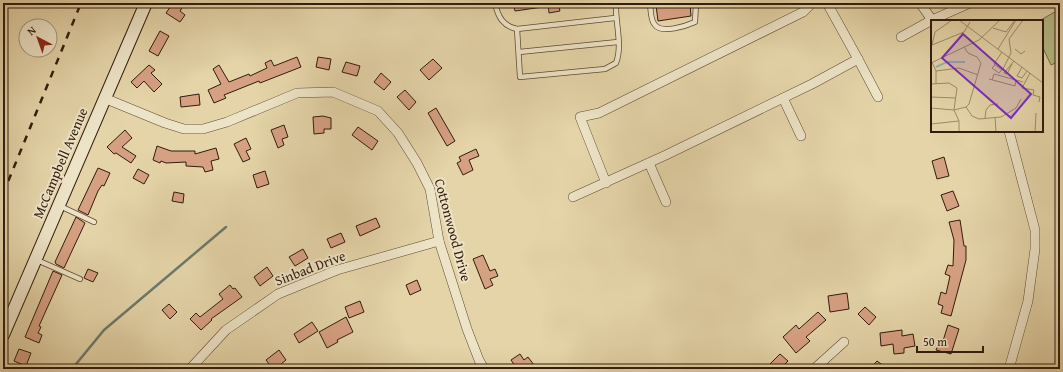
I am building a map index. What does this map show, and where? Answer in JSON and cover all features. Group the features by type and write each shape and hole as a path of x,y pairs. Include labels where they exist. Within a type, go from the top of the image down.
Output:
{"street":[{"name":"McCampbell Avenue","path":"3,335 146,3"},
{"path":"606,183 580,116 599,113 803,12 812,3"},
{"path":"827,3 878,97"},
{"path":"920,3 932,20 970,3"},
{"path":"901,37 931,21"},
{"path":"572,197 649,163 783,98 858,58"},
{"name":"Cottonwood Drive","path":"104,98 165,123 184,129 203,129 227,122 297,93 333,92 378,110 398,133 417,163 430,188 439,241 467,329 484,369"},
{"path":"783,98 801,136"},
{"path":"1009,132 1035,230 1035,249 1028,301 1009,369"},
{"path":"649,163 666,202"},
{"name":"Sinbad Drive","path":"190,369 226,330 278,294 337,270 439,241"},
{"path":"814,369 844,342"}],"lane":[{"path":"495,3 500,19 507,27 517,29 615,18"},
{"path":"517,29 520,77 605,69 616,63 620,53 615,18 616,3"},
{"path":"650,3 652,18 655,26 662,30 688,25 695,22 696,3"},
{"path":"518,52 618,42"},
{"path":"58,206 94,222"},
{"path":"35,259 80,279"}],"green space":[{"path":"1060,9 1060,61 1051,65 1043,48 1043,20 1041,20"}],"building":[{"path":"173,3 182,8 180,11 185,15 180,22 166,13"},
{"path":"513,3 542,3 543,7 515,11"},
{"path":"548,3 558,3 560,11 549,13"},
{"path":"667,3 690,3 691,16 658,21 656,5"},
{"path":"160,31 169,36 158,56 149,51"},
{"path":"297,57 301,67 224,95 226,98 214,103 208,90 221,84 213,69 219,65 229,82 249,74 250,76 267,68 265,63 271,60 274,66"},
{"path":"318,57 331,59 329,70 316,67"},
{"path":"433,59 442,68 429,80 420,70"},
{"path":"346,62 360,66 357,76 342,72"},
{"path":"149,65 155,70 151,73 162,84 154,92 144,81 137,88 131,82"},
{"path":"381,73 391,82 384,90 374,82"},
{"path":"405,90 416,102 409,110 397,97"},
{"path":"199,94 200,105 181,107 180,97"},
{"path":"436,108 455,141 447,146 428,113"},
{"path":"323,116 331,118 331,129 324,129 324,133 314,134 313,117"},
{"path":"284,125 288,137 282,139 284,145 278,148 271,130"},
{"path":"358,127 378,141 372,150 352,135"},
{"path":"125,130 132,138 122,147 136,156 131,163 116,153 114,154 107,147"},
{"path":"246,138 251,149 246,151 250,159 243,162 234,144"},
{"path":"157,146 171,151 195,151 195,154 216,148 219,159 211,161 213,170 205,172 203,167 186,166 186,162 166,163 161,161 160,163 153,160"},
{"path":"476,149 479,156 469,160 473,170 463,175 457,163 461,161 459,157"},
{"path":"944,157 949,176 937,179 932,161"},
{"path":"98,168 110,173 104,186 102,185 98,191 88,215 78,210"},
{"path":"138,169 149,175 144,184 133,178"},
{"path":"265,171 269,184 257,188 253,175"},
{"path":"953,191 959,206 947,211 941,195"},
{"path":"174,192 184,194 183,203 172,201"},
{"path":"76,217 85,223 64,268 55,262"},
{"path":"376,218 380,227 360,236 356,226"},
{"path":"960,220 964,246 966,246 966,260 951,316 941,313 943,306 938,304 941,292 946,294 950,276 945,274 948,265 953,266 954,240 949,222"},
{"path":"341,233 345,242 331,248 327,239"},
{"path":"303,249 308,258 295,266 289,257"},
{"path":"483,255 490,271 495,269 498,276 490,279 493,285 485,289 473,259"},
{"path":"267,267 273,276 260,286 254,277"},
{"path":"88,269 98,273 93,282 84,278"},
{"path":"53,271 62,275 39,326 41,327 38,333 42,335 39,343 25,337"},
{"path":"417,280 421,290 410,295 406,285"},
{"path":"230,285 233,289 235,288 242,297 211,319 212,320 201,330 190,319 196,313 200,317 223,299 219,294"},
{"path":"847,293 849,309 830,312 828,296"},
{"path":"360,301 364,312 349,318 345,307"},
{"path":"169,304 177,312 170,319 162,310"},
{"path":"865,307 876,317 869,325 858,314"},
{"path":"818,312 826,320 806,337 810,341 796,353 783,337 796,325 799,329"},
{"path":"346,317 353,332 337,340 338,342 327,348 319,332"},
{"path":"312,322 318,331 299,343 294,334"},
{"path":"948,325 959,329 951,354 936,350 939,343 942,344"},
{"path":"902,330 902,336 913,334 915,346 904,348 904,353 894,354 893,344 881,346 880,333"},
{"path":"19,349 31,353 26,366 14,361"},
{"path":"279,350 286,360 280,365 283,369 273,369 266,360"},
{"path":"520,354 524,360 528,357 537,369 517,369 511,360"},
{"path":"780,354 788,361 780,369 774,369 769,365"},
{"path":"877,361 888,369 870,369"}],"waterway":[{"path":"72,369 104,330 226,227"}],"railway":[{"path":"3,194 81,3"}]}
